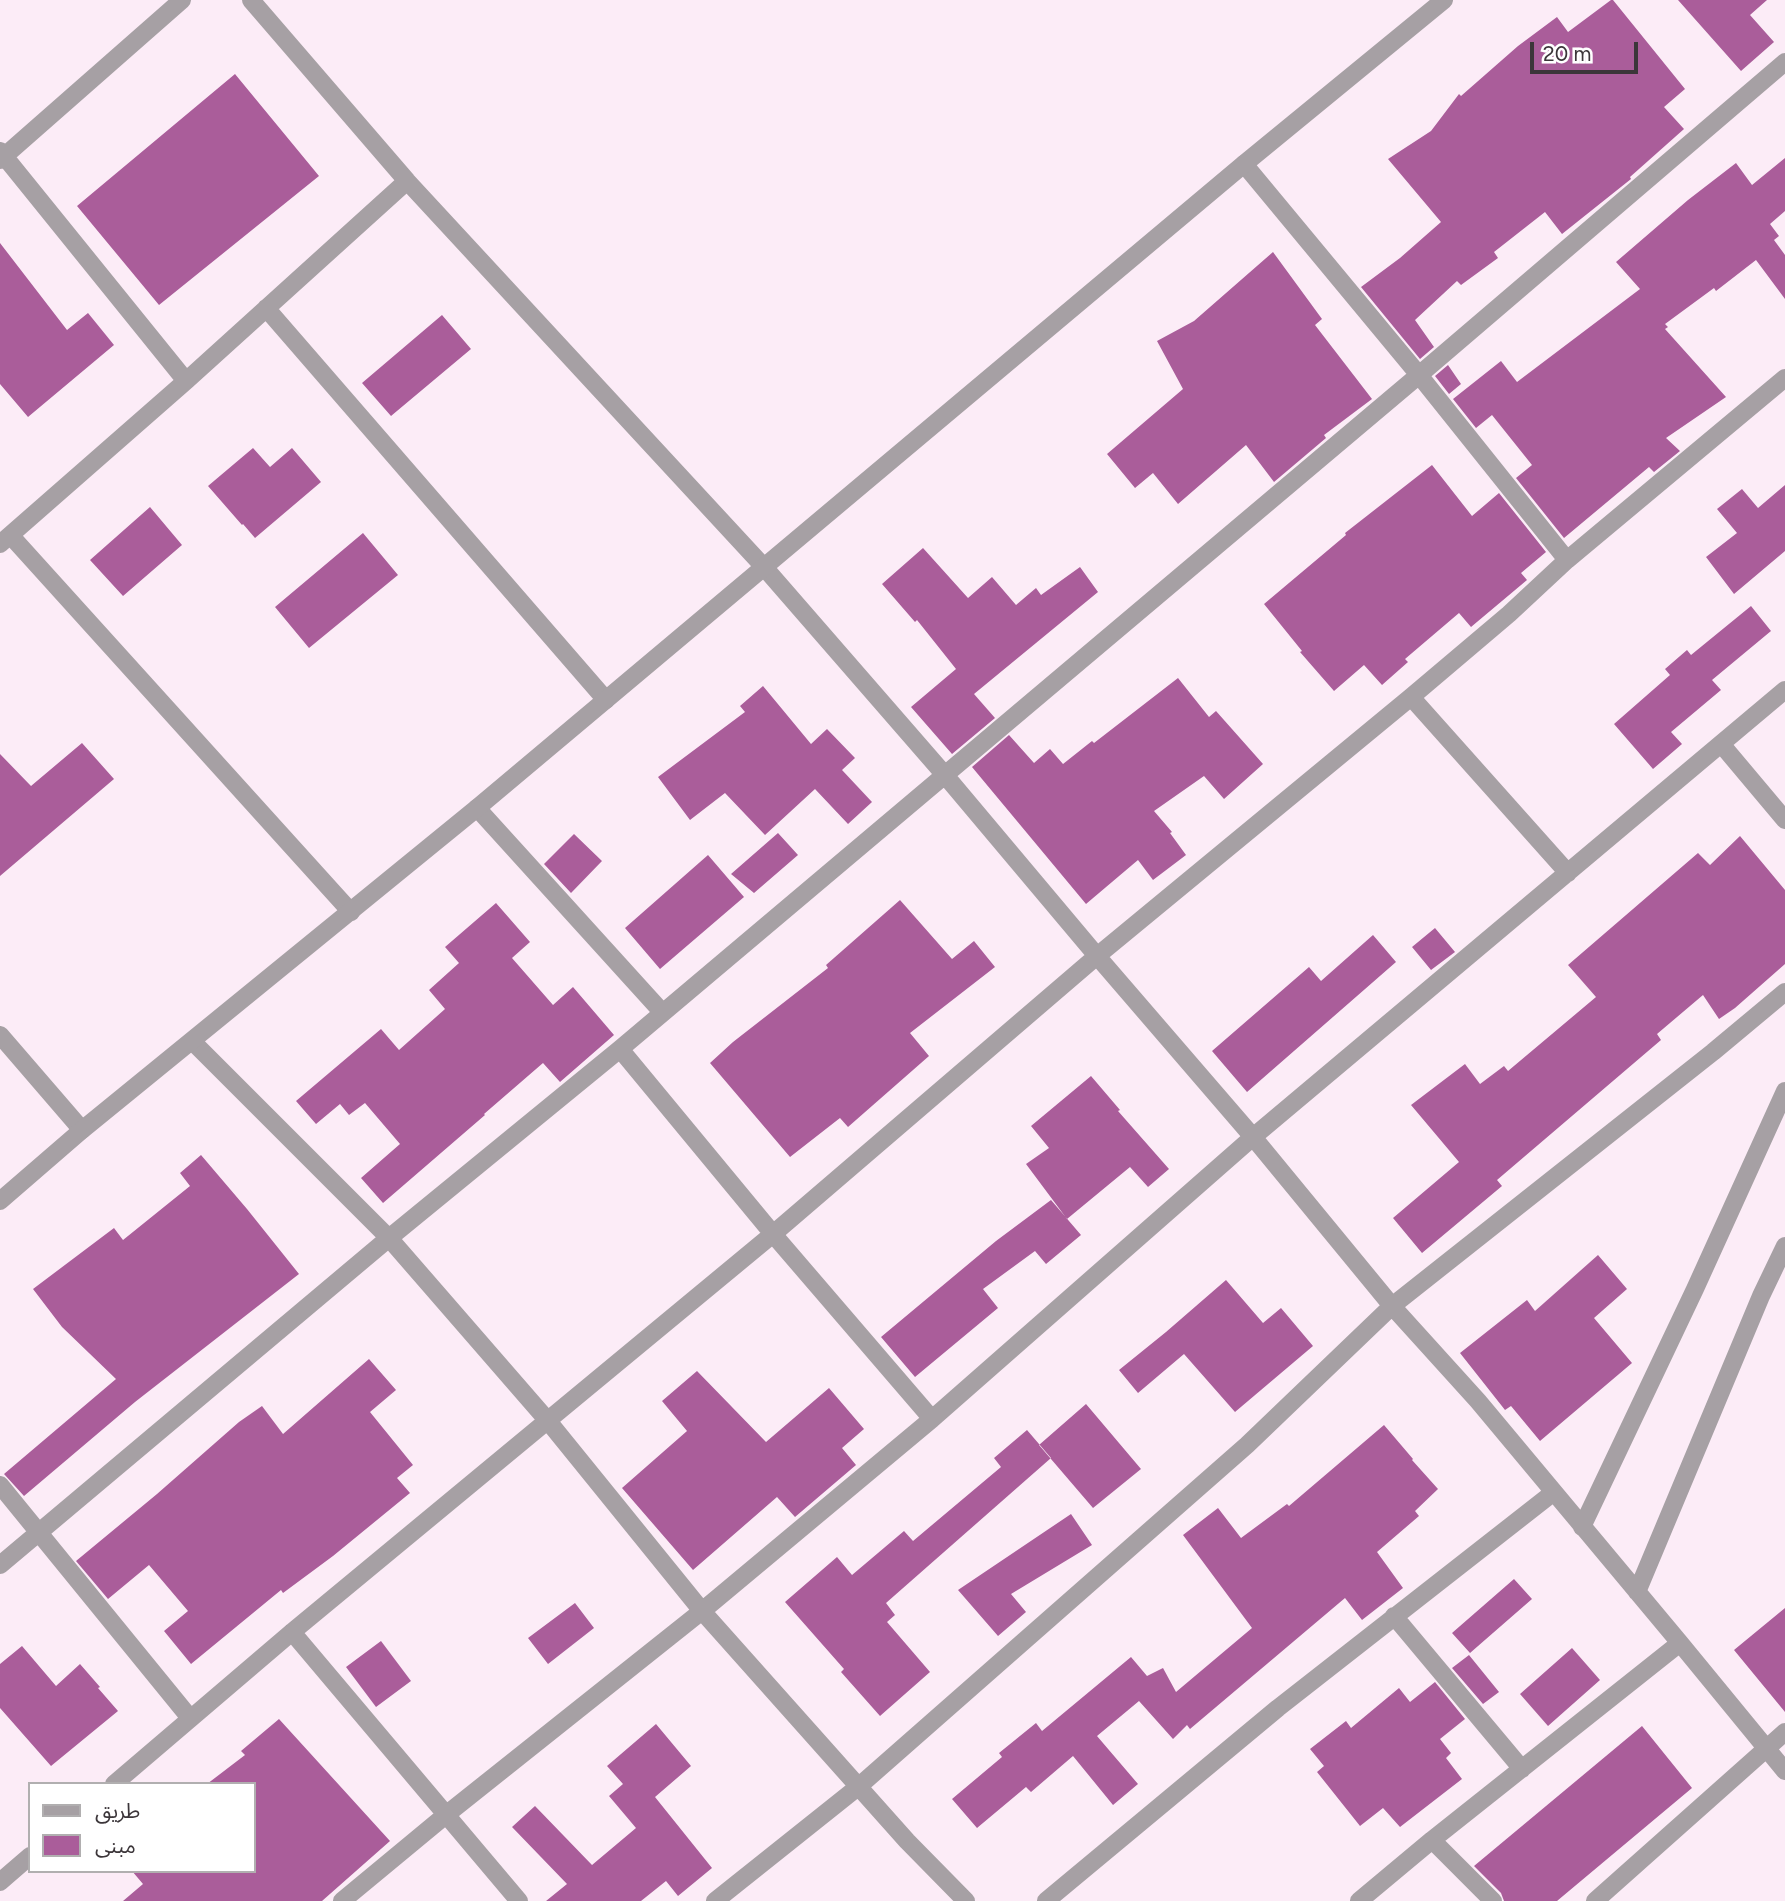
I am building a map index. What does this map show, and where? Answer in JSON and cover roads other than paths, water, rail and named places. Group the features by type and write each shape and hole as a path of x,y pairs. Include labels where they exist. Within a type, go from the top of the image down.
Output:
{"street":[{"path":"182,0 1,156 186,381"},
{"path":"251,0 407,181 764,567 944,774 1254,1137 1392,1306 1478,1401 1785,1771"},
{"path":"0,1201 82,1130 477,808 1244,164 1444,0"},
{"path":"0,1565 389,1238 620,1049 1419,375 1785,62"},
{"path":"1244,164 1419,375 1567,560"},
{"path":"351,912 5,540 407,181"},
{"path":"266,308 606,700"},
{"path":"116,1782 292,1632 773,1234 1097,956 1509,614 1567,560 1785,377"},
{"path":"342,1901 702,1611 932,1419 1254,1137 1785,690"},
{"path":"1410,697 1568,873"},
{"path":"1722,745 1785,820"},
{"path":"477,808 662,1012"},
{"path":"715,1901 858,1787 1247,1445 1392,1306 1785,992"},
{"path":"0,1035 82,1130"},
{"path":"192,1042 389,1238 548,1421 702,1611 858,1787 959,1895 938,1901"},
{"path":"620,1049 773,1234 932,1419"},
{"path":"1583,1527 1785,1091"},
{"path":"1637,1592 1761,1296 1785,1246"},
{"path":"1761,1296 1785,1282"},
{"path":"0,1485 190,1718"},
{"path":"1046,1901 1278,1708 1553,1492"},
{"path":"1394,1616 1522,1769"},
{"path":"292,1632 519,1901"},
{"path":"1359,1901 1680,1643"},
{"path":"1595,1901 1785,1732"},
{"path":"1432,1840 1493,1901"},
{"path":"0,1882 28,1858"}]}
